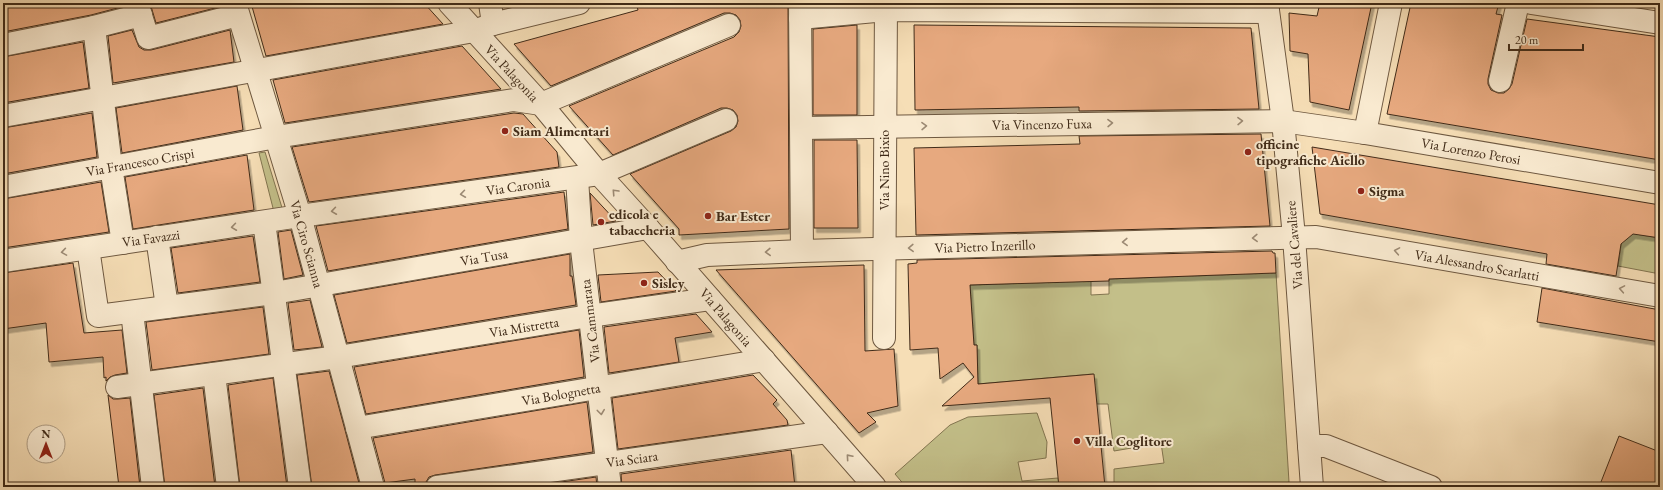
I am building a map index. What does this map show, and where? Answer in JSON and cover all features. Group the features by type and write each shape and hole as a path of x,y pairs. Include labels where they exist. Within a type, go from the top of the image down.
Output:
{"street":[{"name":"Via Palagonia","path":"449,3 486,19 541,104 599,174 875,487"},
{"path":"3,116 254,70 486,19 579,3"},
{"path":"1365,133 1391,3"},
{"path":"1500,81 1518,3"},
{"path":"1531,3 1660,23"},
{"path":"3,45 94,27 139,9 148,38 238,6"},
{"name":"Via Ciro Scianna","path":"238,6 254,70 300,216 373,487"},
{"path":"802,251 800,11 886,6 1267,8"},
{"name":"Via Nino Bixio","path":"884,338 886,6"},
{"name":"Via del Cavaliere","path":"1267,8 1283,121 1294,237 1312,487"},
{"path":"541,104 729,25"},
{"path":"94,27 111,168 123,243"},
{"name":"Via Francesco Crispi","path":"3,187 276,136 514,100 541,104"},
{"name":"Via Caronia","path":"300,216 599,174 726,120"},
{"name":"Via Lorenzo Perosi","path":"1283,121 1365,133 1660,183"},
{"name":"Via Vincenzo Fuxa","path":"802,128 1283,121"},
{"name":"Via Cammarata","path":"577,178 581,241 589,316 610,487"},
{"name":"Via Favazzi","path":"3,261 300,216"},
{"path":"264,222 300,487"},
{"name":"Via Tusa","path":"88,248 98,316 319,286 648,228"},
{"path":"157,237 167,307"},
{"name":"Via Pietro Inzerillo","path":"677,262 707,255 802,251 1294,237"},
{"name":"Via Alessandro Scarlatti","path":"1294,237 1316,237 1660,296"},
{"name":"Via Mistretta","path":"117,387 338,357 589,316 710,299"},
{"path":"132,312 153,487"},
{"name":"Via Bolognetta","path":"357,428 764,360"},
{"path":"214,374 228,487"},
{"name":"Via Sciara","path":"437,487 828,432"},
{"path":"1309,446 1326,446 1431,487"}],"shaded area":[{"path":"265,152 283,211 274,212 259,153"},
{"path":"1623,232 1660,238 1660,274 1618,266"},
{"path":"1276,273 1289,482 1272,487 1114,487 1114,469 1164,463 1161,443 1114,451 1108,404 1097,404 1093,374 978,384 977,345 974,345 970,285 1091,281 1091,295 1109,294 1109,279"},
{"path":"1037,413 1047,442 1046,458 1018,462 1022,481 1058,478 1059,487 906,487 895,474 950,425 968,417"}],"building":[{"path":"3,3 125,3 125,6 91,15 3,32"},
{"path":"150,3 223,3 223,6 156,23"},
{"path":"251,3 424,3 443,24 266,56"},
{"path":"636,3 788,3 789,229 679,235 679,229 630,174 731,131 736,127 738,121 737,115 733,110 721,108 613,155 569,106 734,37 739,32 741,26 740,20 736,15 724,13 551,86 514,44 638,10"},
{"path":"1320,3 1372,3 1349,110 1310,102 1308,54 1290,51 1289,13 1317,16"},
{"path":"1411,3 1499,3 1496,14 1502,15 1488,79 1488,84 1491,90 1498,93 1504,93 1512,84 1527,19 1660,37 1660,160 1387,114"},
{"path":"857,25 857,115 813,115 813,29"},
{"path":"914,25 1251,28 1259,109 1079,111 1079,107 915,110"},
{"path":"132,30 139,47 144,50 151,50 230,30 234,62 113,83 108,36"},
{"path":"83,42 89,88 3,103 3,57"},
{"path":"462,46 501,89 285,123 273,80"},
{"path":"237,86 243,130 122,153 116,108"},
{"path":"92,113 97,157 3,174 3,128"},
{"path":"514,113 523,114 557,152 559,167 309,202 292,147"},
{"path":"1261,134 1270,226 916,235 914,148 1080,144 1079,136"},
{"path":"814,140 857,140 858,228 814,228"},
{"path":"1312,147 1660,205 1660,238 1633,234 1621,244 1616,276 1546,264 1547,254 1320,214"},
{"path":"247,155 254,210 133,229 125,177"},
{"path":"101,182 109,232 3,248 3,199"},
{"path":"564,192 568,229 328,271 316,226"},
{"path":"590,193 616,221 593,225"},
{"path":"291,230 303,275 284,279 278,232"},
{"path":"253,236 260,282 178,293 171,248"},
{"path":"1272,251 1275,253 1276,273 1109,279 1109,281 970,285 974,345 977,345 978,384 1094,374 1105,487 1059,487 1050,398 942,406 974,377 963,363 940,379 938,348 910,350 908,264 917,263 917,260"},
{"path":"570,254 570,276 572,276 576,305 347,343 334,295"},
{"path":"73,263 84,333 122,330 127,373 115,375 106,381 106,377 104,378 103,357 49,362 46,323 3,329 3,273"},
{"path":"864,265 865,351 894,349 898,406 867,413 876,422 859,433 716,270"},
{"path":"658,272 676,291 601,302 598,275"},
{"path":"1542,288 1660,310 1660,342 1537,322"},
{"path":"310,300 322,347 294,350 288,303"},
{"path":"263,307 269,354 152,370 146,322"},
{"path":"696,314 712,332 675,338 679,362 609,373 604,327"},
{"path":"579,330 584,377 366,414 354,367"},
{"path":"329,371 360,487 312,487 297,375"},
{"path":"753,375 777,400 773,404 787,420 788,425 618,449 612,398"},
{"path":"273,378 287,487 240,487 228,385"},
{"path":"203,388 215,487 165,487 154,395"},
{"path":"108,395 113,399 130,398 140,487 119,487"},
{"path":"587,402 593,452 435,475 429,477 425,487 415,487 415,479 385,483 373,438"},
{"path":"1619,436 1660,452 1660,487 1599,487"},
{"path":"791,450 795,487 622,487 621,474"},
{"path":"596,477 597,487 527,487"}],"place":[{"name":"Siam Alimentari","path":"505,131"},
{"name":"officine tipografiche Aiello","path":"1248,152"},
{"name":"Sigma","path":"1361,191"},
{"name":"Bar Ester","path":"708,216"},
{"name":"edicola e tabaccheria","path":"601,222"},
{"name":"Sisley","path":"644,283"},
{"name":"Villa Coglitore","path":"1077,441"}]}
